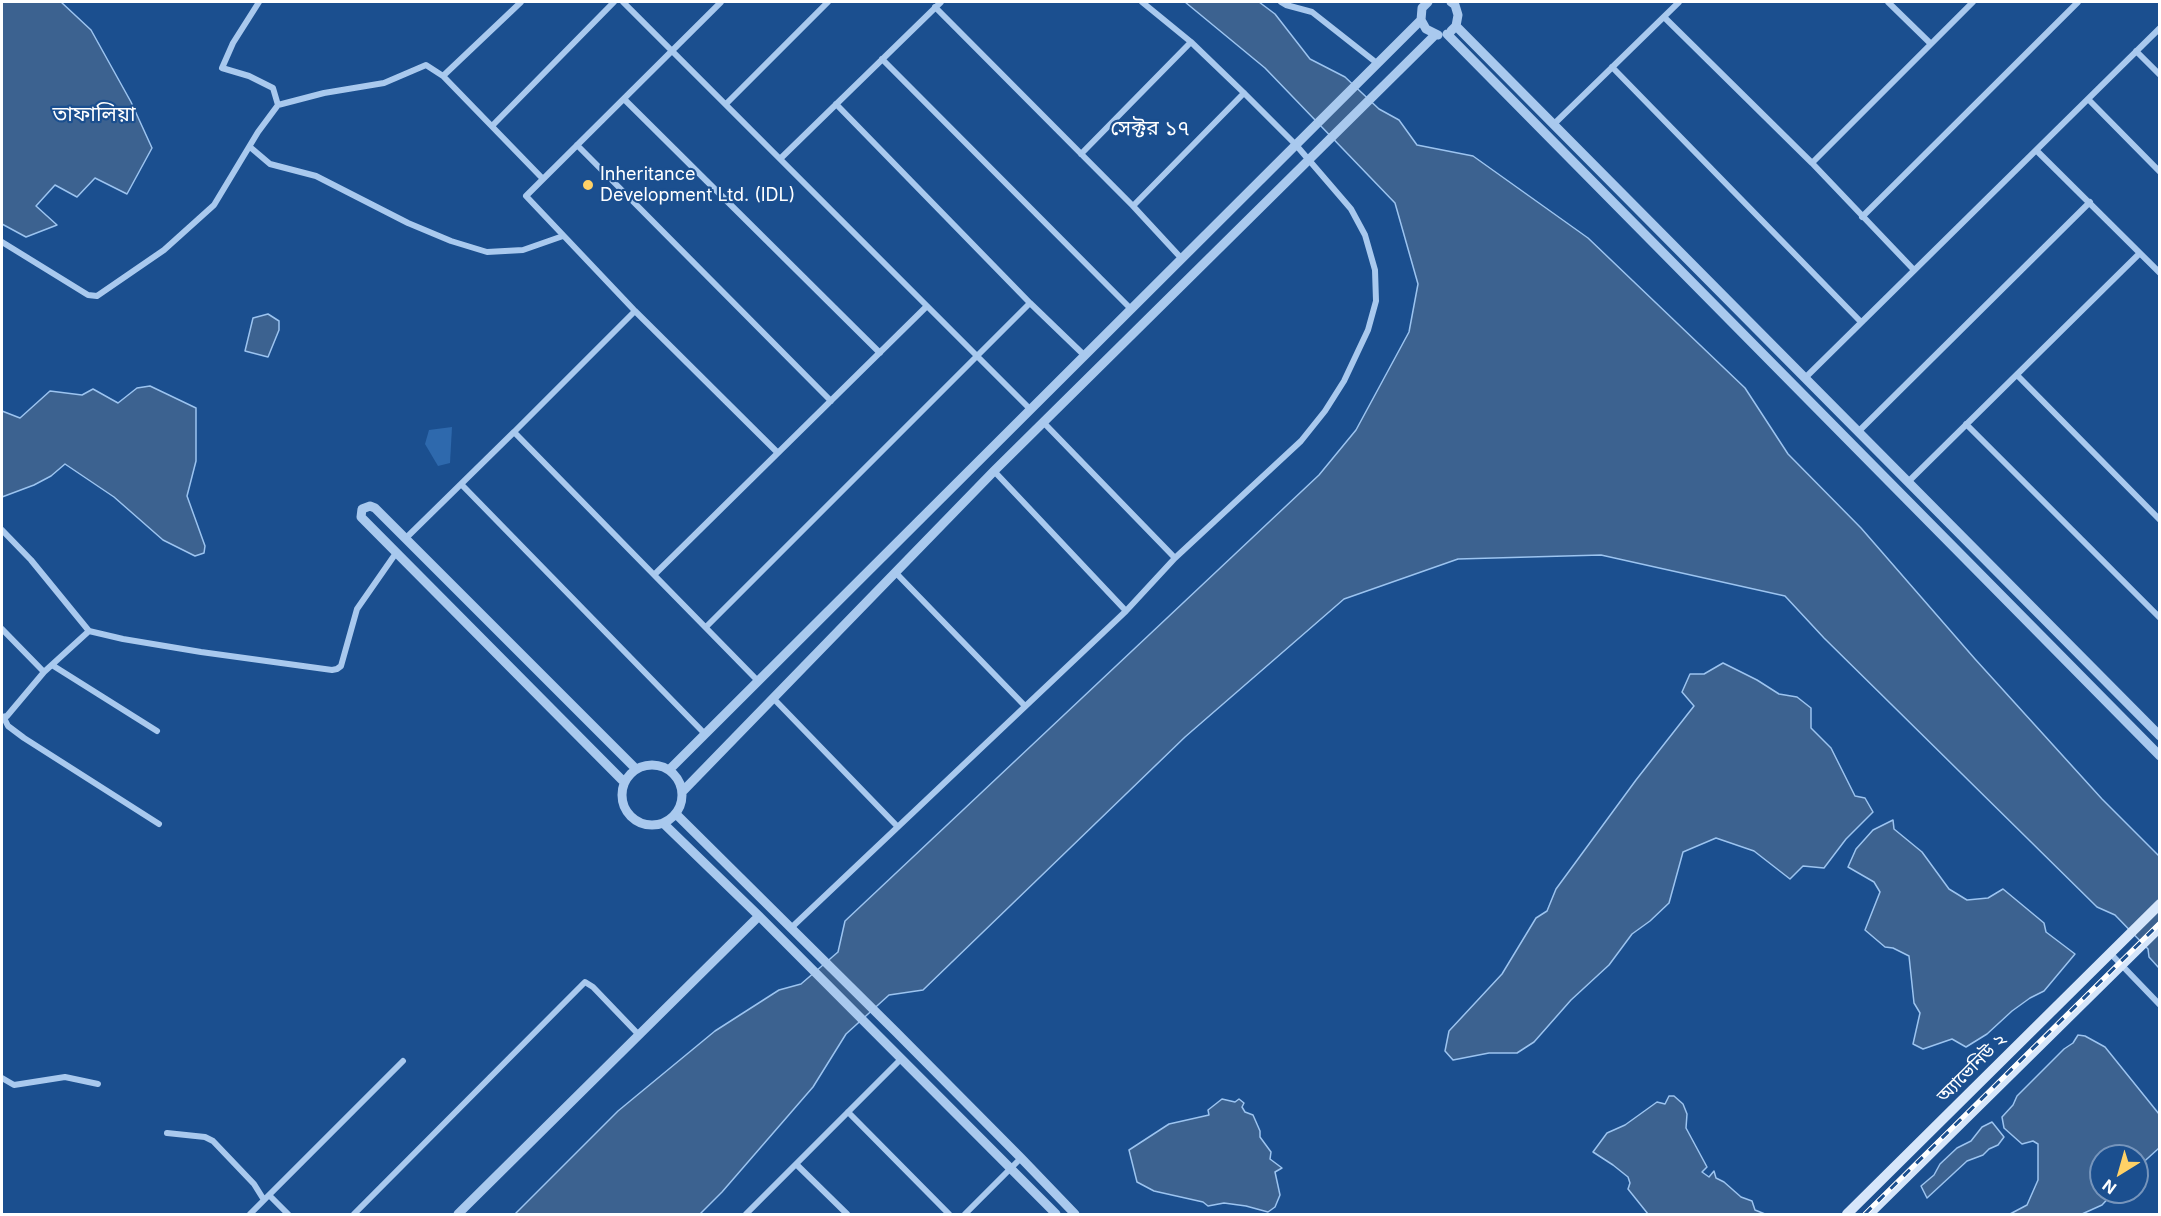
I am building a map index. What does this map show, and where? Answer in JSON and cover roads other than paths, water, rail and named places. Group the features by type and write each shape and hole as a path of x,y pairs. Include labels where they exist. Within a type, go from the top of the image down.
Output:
{"main road":[{"name":"অ্যাভেনিউ ২","path":"1848,1215 2160,904"},
{"name":"অ্যাভেনিউ ২","path":"1869,1215 2160,927"}],"street":[{"path":"259,2 233,43 222,68 249,76 273,88 278,105"},
{"path":"443,76 521,2"},
{"path":"492,126 614,2"},
{"path":"623,2 1031,410"},
{"path":"721,2 526,196 635,311 778,453"},
{"path":"726,104 828,2"},
{"path":"780,159 940,2"},
{"path":"790,928 1126,610 1175,558 1301,441 1344,381 1363,342 1372,318 1377,284 1365,235 1351,209 1311,157 1298,144 1191,42 1142,2"},
{"path":"1281,2 1312,12 1378,64"},
{"path":"1422,4 1421,21 1426,29 1435,34 1447,34 1456,26 1458,15 1454,5 1465,2"},
{"path":"1553,125 1679,2"},
{"path":"1888,2 1930,43"},
{"path":"1812,163 1973,2"},
{"path":"1862,217 2078,2"},
{"path":"935,7 1133,206 1182,259"},
{"path":"1664,17 1812,163 1914,270"},
{"path":"669,770 1421,21"},
{"path":"1456,26 2160,736"},
{"path":"1805,378 2160,28"},
{"path":"682,792 994,471 1435,34"},
{"path":"1447,34 2160,756"},
{"path":"1081,154 1191,42"},
{"path":"2136,51 2160,75"},
{"path":"882,59 1131,309"},
{"path":"2,242 88,295 97,296 164,250 207,212 219,198 278,105 384,83 426,65 443,76 543,179"},
{"path":"1612,67 1861,322"},
{"path":"1133,206 1244,93"},
{"path":"624,99 879,353"},
{"path":"2088,99 2160,172"},
{"path":"836,104 1030,303 1085,356"},
{"path":"577,145 831,401"},
{"path":"250,147 270,164 316,176 451,242 487,252 523,250 563,236"},
{"path":"2036,150 2160,273"},
{"path":"1858,432 2090,202"},
{"path":"1908,482 2140,253"},
{"path":"706,627 1030,303"},
{"path":"655,574 927,306"},
{"path":"405,539 635,311"},
{"path":"2017,375 2160,520"},
{"path":"1044,423 1175,558"},
{"path":"1966,424 2160,618"},
{"path":"514,432 758,681"},
{"path":"994,471 1126,610"},
{"path":"462,483 705,734"},
{"path":"624,782 361,517 362,509 370,506 375,508 636,769"},
{"path":"2,530 31,560 89,631 201,652 332,670 341,666 357,609 396,553"},
{"path":"895,572 1025,706"},
{"path":"2,629 44,672"},
{"path":"89,631 44,672 7,716 2,717 8,726 24,738 159,824"},
{"path":"52,665 157,731"},
{"path":"773,699 897,826"},
{"path":"653,764 669,770 679,781 682,792 680,807 676,814 663,823 644,824 628,814 623,805 621,796 624,782 636,769 653,764"},
{"path":"676,814 1022,1158 1075,1215"},
{"path":"663,823 1012,1167 1056,1215"},
{"path":"458,1215 759,916"},
{"path":"2110,953 2160,1005"},
{"path":"354,1215 585,982 593,987 639,1035"},
{"path":"746,1215 902,1058"},
{"path":"250,1215 403,1060"},
{"path":"2,1078 14,1085 65,1077 98,1084"},
{"path":"848,1112 949,1215"},
{"path":"974,1130 984,1120"},
{"path":"167,1133 206,1137 213,1141 254,1184 264,1200"},
{"path":"964,1215 1022,1158"},
{"path":"796,1164 847,1215"},
{"path":"269,1195 288,1215"}],"railway":[{"path":"1865,1214 2160,923"}],"place":[{"name":"Inheritance Development Ltd. (IDL)","path":"588,185"}],"district":[{"name":"তাফালিয়া","path":"94,115"},
{"name":"সেক্টর ১৭","path":"1150,129"}]}
